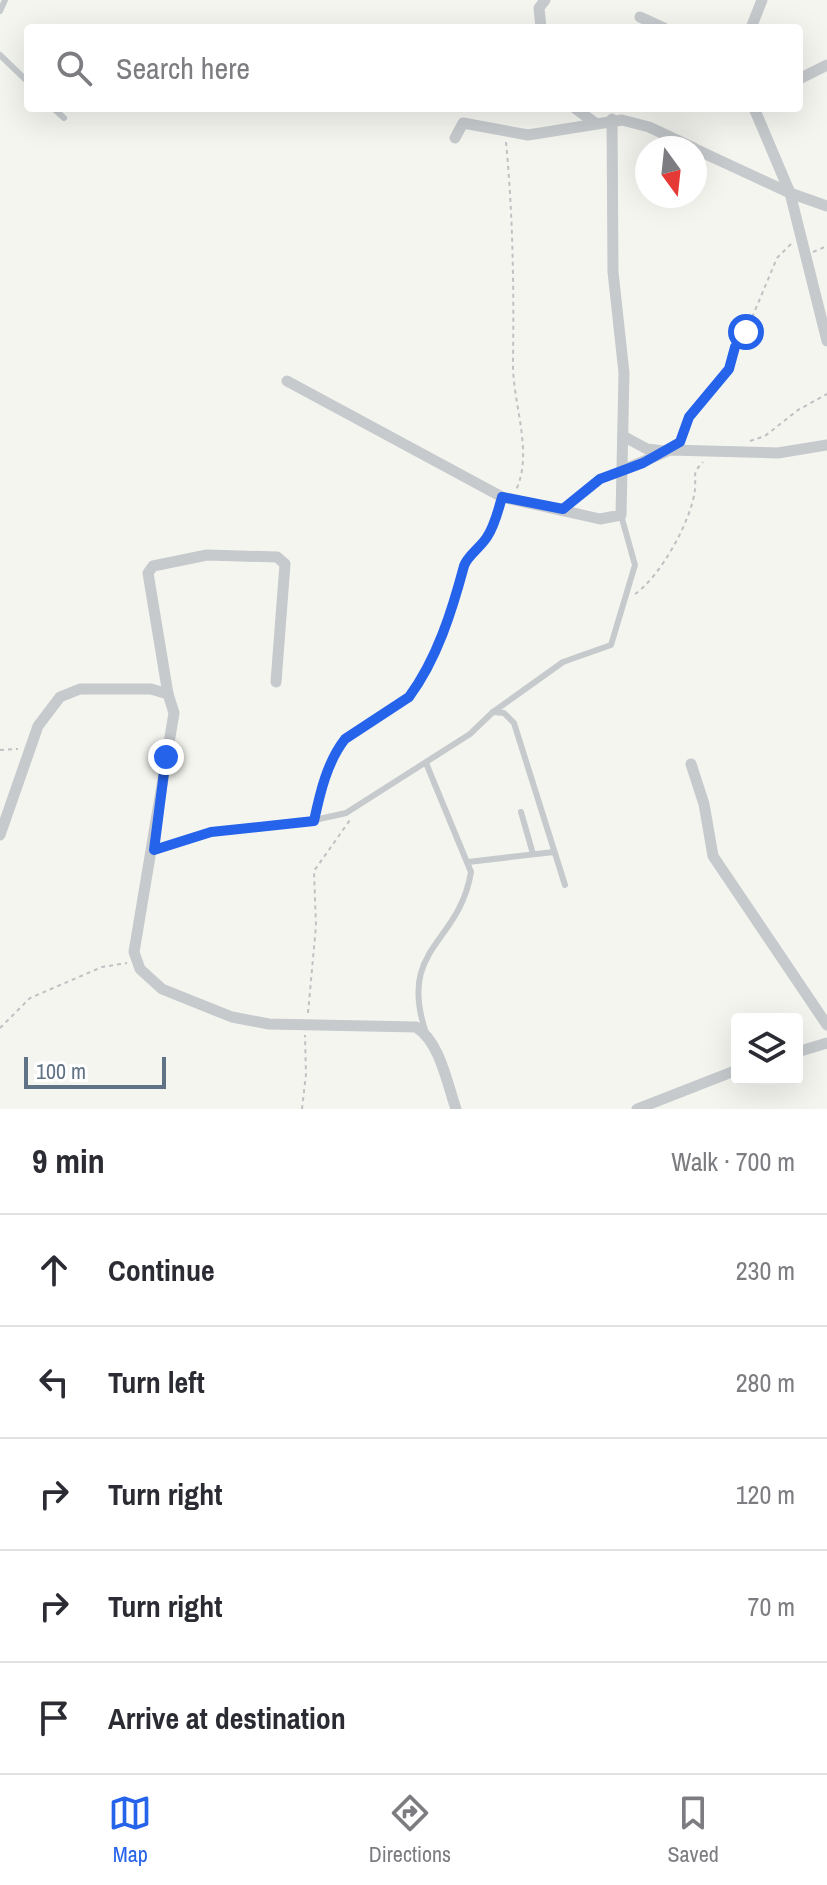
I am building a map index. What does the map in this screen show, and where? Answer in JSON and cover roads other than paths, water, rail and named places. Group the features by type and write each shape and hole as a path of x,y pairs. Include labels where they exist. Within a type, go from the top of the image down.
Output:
{"street":[{"path":"541,24 539,8 545,0"},
{"path":"753,24 762,0"},
{"path":"640,17 655,24"},
{"path":"803,77 827,65"},
{"path":"580,112 595,123"},
{"path":"756,112 790,193 799,241 827,341"},
{"path":"287,381 502,497 600,519 621,515 623,353 613,272 612,119"},
{"path":"455,138 463,123 505,133 542,134 612,119 636,122 667,136"},
{"path":"707,154 790,193 827,206"},
{"path":"623,436 647,449 667,451 778,453 827,445"},
{"path":"623,470 667,451"},
{"path":"276,682 285,564 277,557 183,558 153,566 148,573 168,694 174,713 154,850 135,943 136,961 162,989 193,1003 244,1019 307,1026 402,1024 426,1033 456,1109"},
{"path":"0,835 48,709 71,691 151,689 168,694"},
{"path":"691,764 704,804 713,856 827,1025"},
{"path":"803,1050 827,1043"},
{"path":"637,1109 731,1072"}],"lane":[{"path":"0,11 5,0"},
{"path":"0,55 24,78"},
{"path":"57,112 64,118"},
{"path":"154,850 211,832 314,821 356,808 470,734 493,712 563,662 611,645 635,565 621,515"},
{"path":"493,712 504,713 514,723 565,885"},
{"path":"426,763 468,862 468,891 419,972 418,1003 426,1033"},
{"path":"521,812 533,854"},
{"path":"468,862 554,852"}]}
